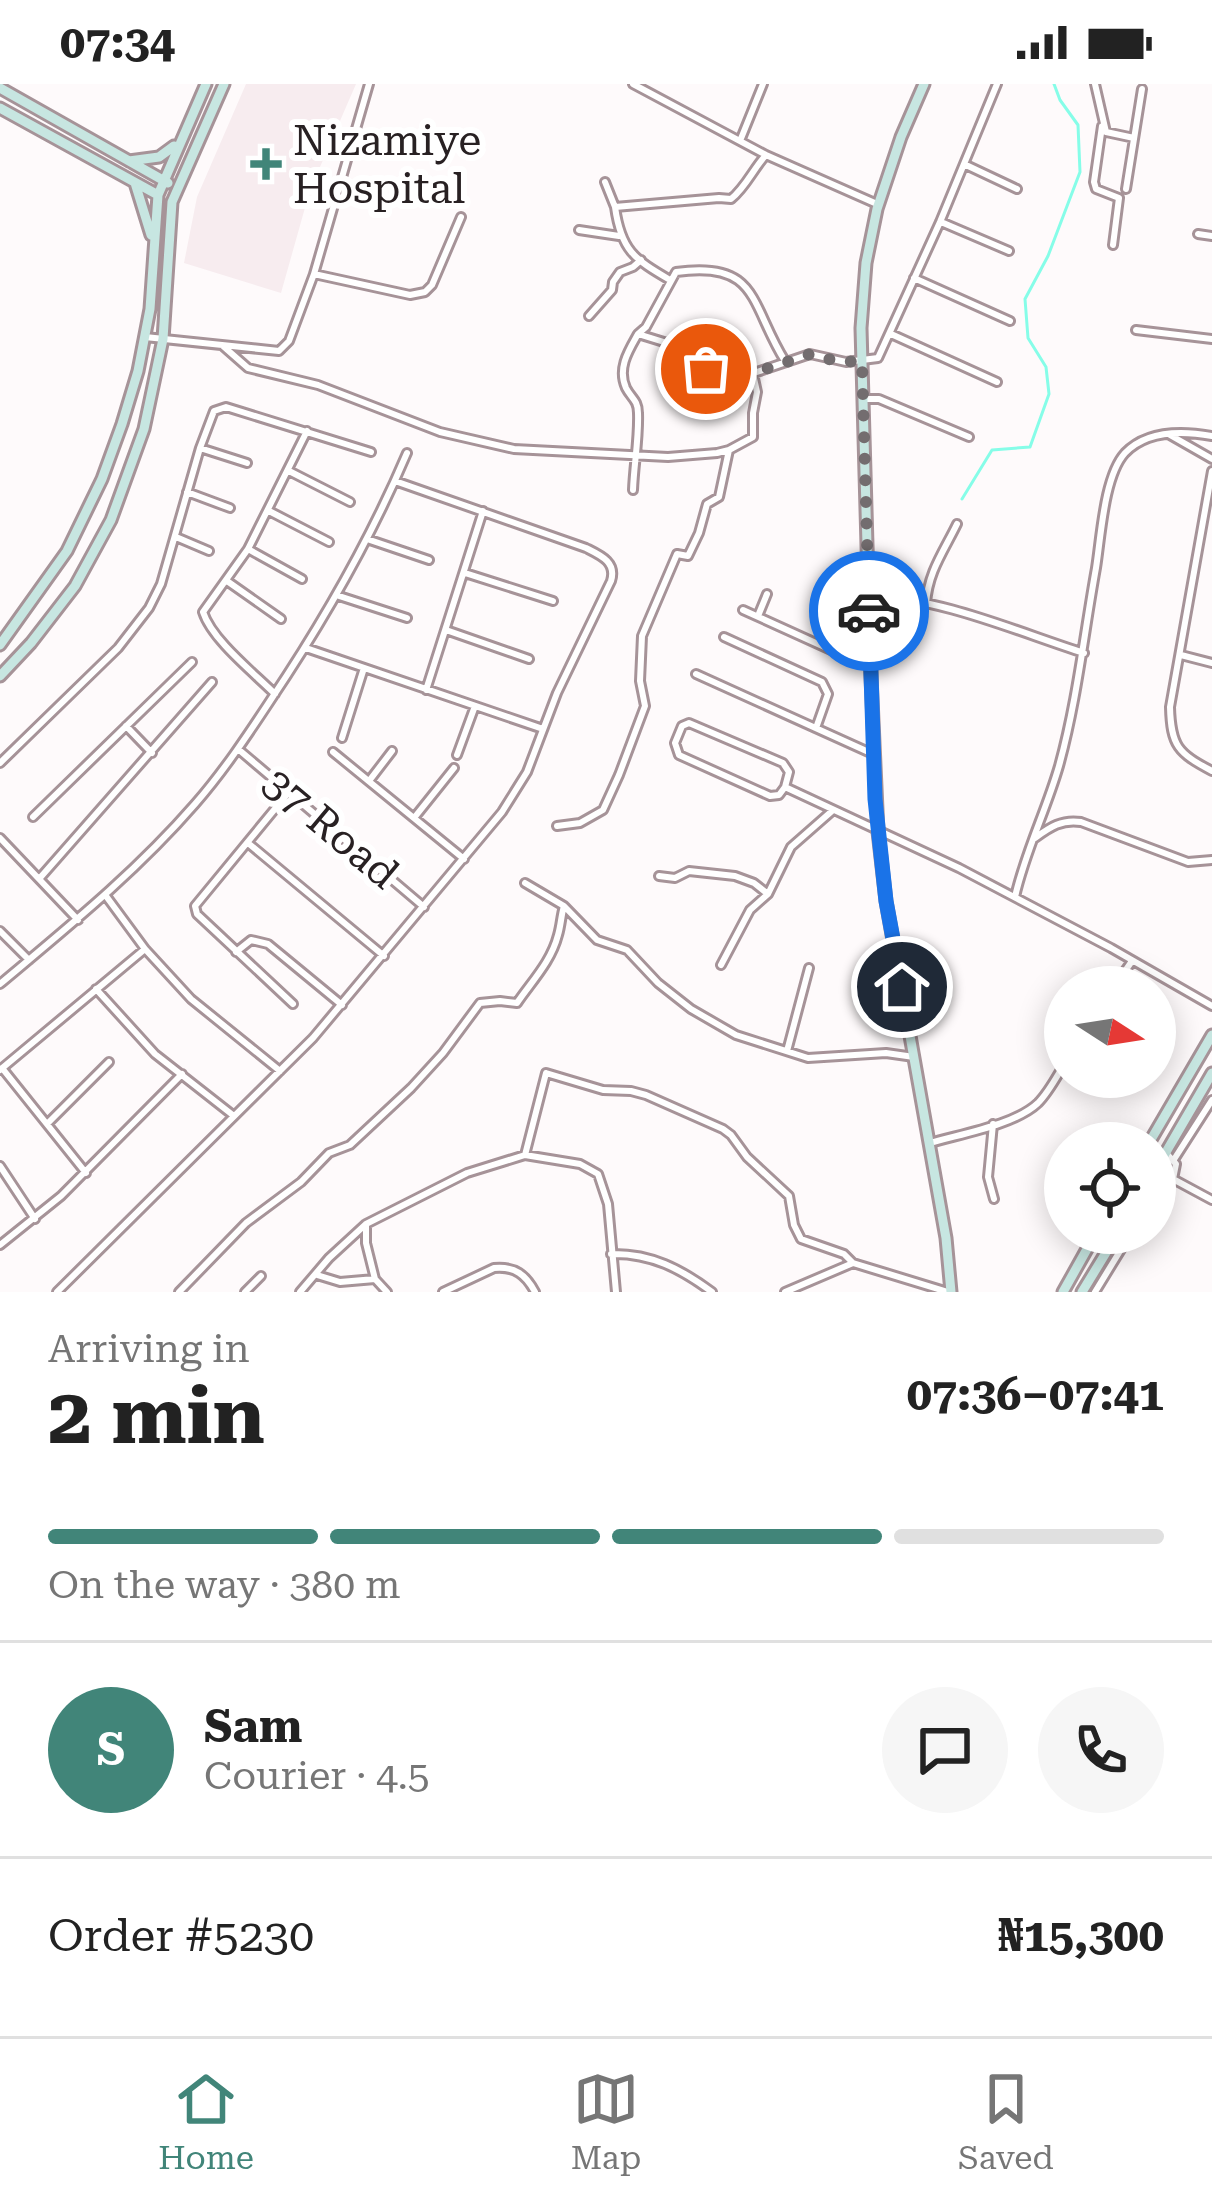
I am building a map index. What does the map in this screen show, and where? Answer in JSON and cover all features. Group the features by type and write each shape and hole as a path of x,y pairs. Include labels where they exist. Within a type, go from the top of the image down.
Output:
{"street":[{"path":"0,645 67,551 102,479 145,337 158,194 206,84"},
{"path":"0,676 75,586 111,520 143,429 163,339 172,202 224,84"},
{"path":"145,337 272,352 284,349 314,274 369,84"},
{"path":"633,84 766,155 878,204"},
{"path":"740,141 763,84"},
{"path":"525,1155 546,1073 603,1090 646,1095 714,1123 731,1136 789,1196 801,1239 844,1254 854,1263 950,1292 946,1238 886,901 870,654 861,328 866,263 878,204 922,88 905,84"},
{"path":"638,334 680,347 719,375 739,378 810,354 836,361 878,358 998,84"},
{"path":"1095,84 1103,110 1094,182 1096,188 1119,198 1113,245"},
{"path":"0,88 178,188"},
{"path":"1126,189 1142,89"},
{"path":"0,108 172,202"},
{"path":"1102,126 1106,132 1134,138"},
{"path":"129,161 159,158 182,138"},
{"path":"616,207 730,199 766,155"},
{"path":"965,165 1017,189"},
{"path":"605,182 616,207 619,236 631,252 670,280"},
{"path":"135,183 154,245"},
{"path":"314,274 418,295 432,285 460,218"},
{"path":"940,222 1010,251"},
{"path":"579,230 619,236"},
{"path":"1198,234 1212,236"},
{"path":"589,316 612,290 620,272 641,260"},
{"path":"633,490 637,400 622,372 626,355 676,272 717,269 734,277 752,293 785,361"},
{"path":"914,278 1010,321"},
{"path":"1136,330 1212,339"},
{"path":"890,333 997,382"},
{"path":"223,346 248,368 319,385 428,428 514,449 668,457 729,450 753,437 758,392 753,374"},
{"path":"864,399 879,400 969,437"},
{"path":"0,763 129,636 161,584 200,448 211,416 220,408 371,452"},
{"path":"275,694 203,618 206,605 248,549 307,431"},
{"path":"1167,434 1212,459"},
{"path":"1015,897 1059,767 1116,466 1134,446 1167,434 1212,436"},
{"path":"200,448 247,463"},
{"path":"557,826 580,823 603,810 645,706 640,681 642,636 677,554 688,556 707,504 719,497 729,450"},
{"path":"0,984 106,896 197,801 238,749 336,596 407,453"},
{"path":"288,470 350,502"},
{"path":"1212,471 1170,707 1176,746 1212,771"},
{"path":"57,1292 342,1004 518,790 556,693 611,581 612,568 600,554 395,481"},
{"path":"187,492 230,508"},
{"path":"268,510 329,542"},
{"path":"426,690 483,511"},
{"path":"926,604 934,563 957,524"},
{"path":"176,537 209,551"},
{"path":"367,539 429,560"},
{"path":"248,549 302,579"},
{"path":"465,573 553,601"},
{"path":"227,581 281,619"},
{"path":"758,616 767,595"},
{"path":"336,596 407,618"},
{"path":"869,596 926,604 1084,653"},
{"path":"743,610 840,654 870,654"},
{"path":"446,630 529,659"},
{"path":"724,637 822,682 828,694 815,728"},
{"path":"305,648 543,729"},
{"path":"1179,655 1212,663"},
{"path":"33,817 192,662"},
{"path":"342,738 364,668"},
{"path":"696,674 874,754"},
{"path":"39,879 212,682"},
{"path":"457,755 475,706"},
{"path":"695,724 783,764 789,772 785,787 779,795 770,796 680,754 674,746 682,726 695,724"},
{"path":"126,726 152,753"},
{"name":"37 Road","path":"238,749 424,907"},
{"path":"369,781 392,751"},
{"path":"333,752 464,859"},
{"path":"414,818 454,768"},
{"path":"785,787 959,868 1212,1006"},
{"path":"288,794 195,907 293,1004"},
{"path":"721,964 750,910 768,894 791,848 832,811"},
{"path":"1032,840 1052,826 1073,821 1188,862 1212,860"},
{"path":"0,838 78,920"},
{"path":"247,842 384,956"},
{"path":"658,876 675,878 689,871 735,876 768,894"},
{"path":"524,884 564,906 597,940 626,950 691,1009 736,1035 820,1058 886,1053 914,1057"},
{"path":"106,896 191,999 280,1071"},
{"path":"179,1292 246,1223 301,1182 329,1153 350,1145 411,1088 481,1003 517,1003 549,957 564,906"},
{"path":"0,931 29,960"},
{"path":"236,952 251,940 268,944 342,1004"},
{"path":"86,1173 1,1069 146,949"},
{"path":"1129,966 1132,961"},
{"path":"787,1052 809,968"},
{"path":"96,989 134,1034 234,1116"},
{"path":"1161,1122 1212,1035"},
{"path":"46,1125 109,1062"},
{"path":"1176,1145 1212,1073"},
{"path":"0,1245 86,1173 182,1074"},
{"path":"930,1143 1019,1115 1044,1094"},
{"path":"1176,1149 1212,1100"},
{"path":"993,1124 988,1177 994,1199"},
{"path":"300,1292 366,1224 467,1173 525,1155 580,1163 598,1174 608,1204 616,1292"},
{"path":"0,1167 34,1219"},
{"path":"1176,1181 1212,1200"},
{"path":"366,1224 375,1279 387,1292"},
{"path":"611,1254 648,1257 712,1292"},
{"path":"1063,1292 1084,1254"},
{"path":"1082,1292 1105,1254"},
{"path":"1095,1292 1118,1254"},
{"path":"785,1292 854,1263"},
{"path":"443,1292 503,1267 527,1278 535,1292"},
{"path":"317,1275 340,1282 375,1279"},
{"path":"245,1292 261,1276"}],"shaded area":[{"name":"Nizamiye Hospital","path":"246,84 356,84 310,190 281,293 184,263 197,197"}],"waterway":[{"path":"962,499 992,450 1030,447 1049,394 1046,367 1028,338 1025,299 1048,256 1080,172 1078,125 1054,84"}],"way so far":[{"path":"706,369 739,378 810,354 862,362 869,611"}],"place":[{"name":"Nizamiye Hospital","path":"266,164"}],"route":[{"path":"869,611 875,799 886,901 902,987"}]}
